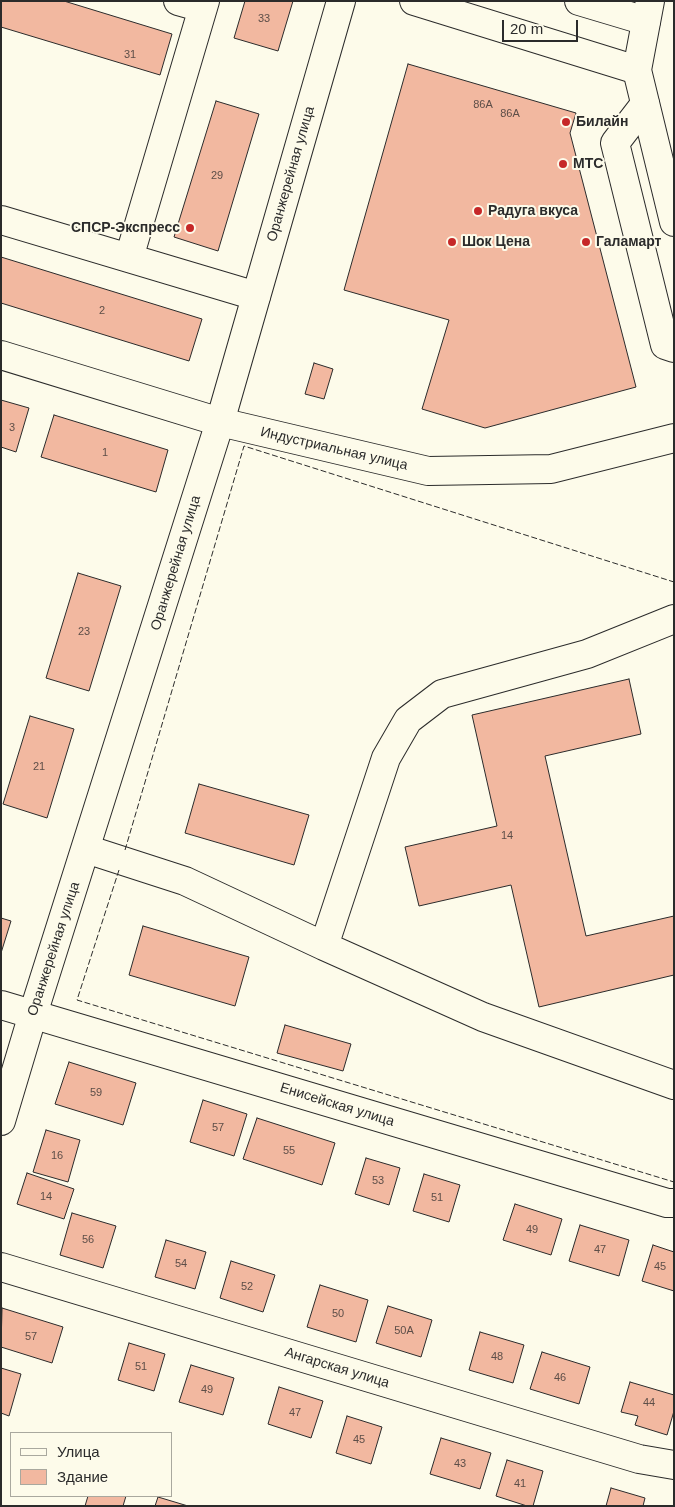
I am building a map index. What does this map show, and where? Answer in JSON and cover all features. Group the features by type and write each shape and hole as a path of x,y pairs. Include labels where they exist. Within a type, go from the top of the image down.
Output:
{"street":[{"name":"Оранжерейная улица","path":"1,1121 220,422 341,1"},
{"path":"414,1 637,70"},
{"path":"579,1 648,11 637,70 674,222"},
{"path":"129,258 195,4"},
{"path":"645,104 615,143 665,345 674,348"},
{"path":"1,220 256,296"},
{"name":"Индустриальная улица","path":"1,355 220,422 428,471 551,469 674,438"},
{"path":"324,946 386,758 408,720 442,694 587,654 674,619"},
{"path":"86,849 185,881 483,1017 674,1085"},
{"name":"Енисейская улица","path":"1,1004 667,1203 674,1203"},
{"name":"Ангарская улица","path":"1,1267 639,1459 674,1465"}],"building":[{"path":"1,1 64,1 172,34 160,75 1,27"},
{"path":"245,1 293,1 278,51 234,38"},
{"name":"Радуга вкуса","path":"408,64 576,113 570,133 636,387 485,428 422,409 449,320 344,290"},
{"path":"216,101 259,114 218,251 174,237"},
{"path":"1,257 202,319 189,361 1,303"},
{"path":"314,363 333,369 324,399 305,394"},
{"path":"1,400 29,408 16,452 1,447"},
{"path":"54,415 168,450 156,492 41,457"},
{"path":"78,573 121,586 89,691 46,678"},
{"path":"629,679 641,734 545,756 586,936 674,916 674,975 539,1007 511,885 419,906 405,847 497,826 472,715"},
{"path":"30,716 74,729 47,818 3,804"},
{"path":"199,784 309,815 294,865 185,833"},
{"path":"1,918 11,921 1,953"},
{"path":"143,926 249,957 235,1006 129,975"},
{"path":"285,1025 351,1044 343,1071 277,1053"},
{"path":"69,1062 136,1083 123,1125 55,1104"},
{"path":"203,1100 247,1114 234,1156 190,1142"},
{"path":"257,1118 335,1143 322,1185 243,1159"},
{"path":"46,1130 80,1140 68,1182 33,1172"},
{"path":"366,1158 400,1168 389,1205 355,1194"},
{"path":"27,1173 74,1189 64,1219 17,1204"},
{"path":"424,1174 460,1185 449,1222 413,1211"},
{"path":"515,1204 562,1219 551,1255 503,1240"},
{"path":"72,1213 116,1226 103,1268 60,1255"},
{"path":"580,1225 629,1240 619,1276 569,1261"},
{"path":"166,1240 206,1252 195,1289 155,1277"},
{"path":"653,1245 674,1252 674,1291 642,1281"},
{"path":"231,1261 275,1275 263,1312 220,1298"},
{"path":"320,1285 368,1300 356,1342 307,1327"},
{"path":"388,1306 432,1320 421,1357 376,1343"},
{"path":"2,1308 63,1327 52,1363 1,1347"},
{"path":"480,1332 524,1345 513,1383 469,1370"},
{"path":"129,1343 165,1354 154,1391 118,1380"},
{"path":"542,1352 590,1367 579,1404 530,1389"},
{"path":"191,1365 234,1378 223,1415 179,1402"},
{"path":"1,1368 21,1374 9,1416 1,1413"},
{"path":"630,1382 674,1395 674,1411 667,1435 635,1425 638,1416 621,1412"},
{"path":"279,1387 323,1401 311,1438 268,1424"},
{"path":"347,1416 382,1427 371,1464 336,1453"},
{"path":"441,1438 491,1453 480,1489 430,1474"},
{"path":"507,1460 543,1471 533,1506 527,1506 496,1496"},
{"path":"611,1488 645,1498 643,1506 606,1506"},
{"path":"88,1497 126,1497 123,1506 85,1506"},
{"path":"158,1497 188,1506 155,1506"}],"fence":[{"path":"125,850 244,446 674,582"},
{"path":"119,870 77,1000 674,1182"}],"place":[{"name":"Билайн","path":"566,122"},
{"name":"МТС","path":"563,164"},
{"name":"Радуга вкуса","path":"478,211"},
{"name":"СПСР-Экспресс","path":"190,228"},
{"name":"Шок Цена","path":"452,242"},
{"name":"Галамарт","path":"586,242"}]}
